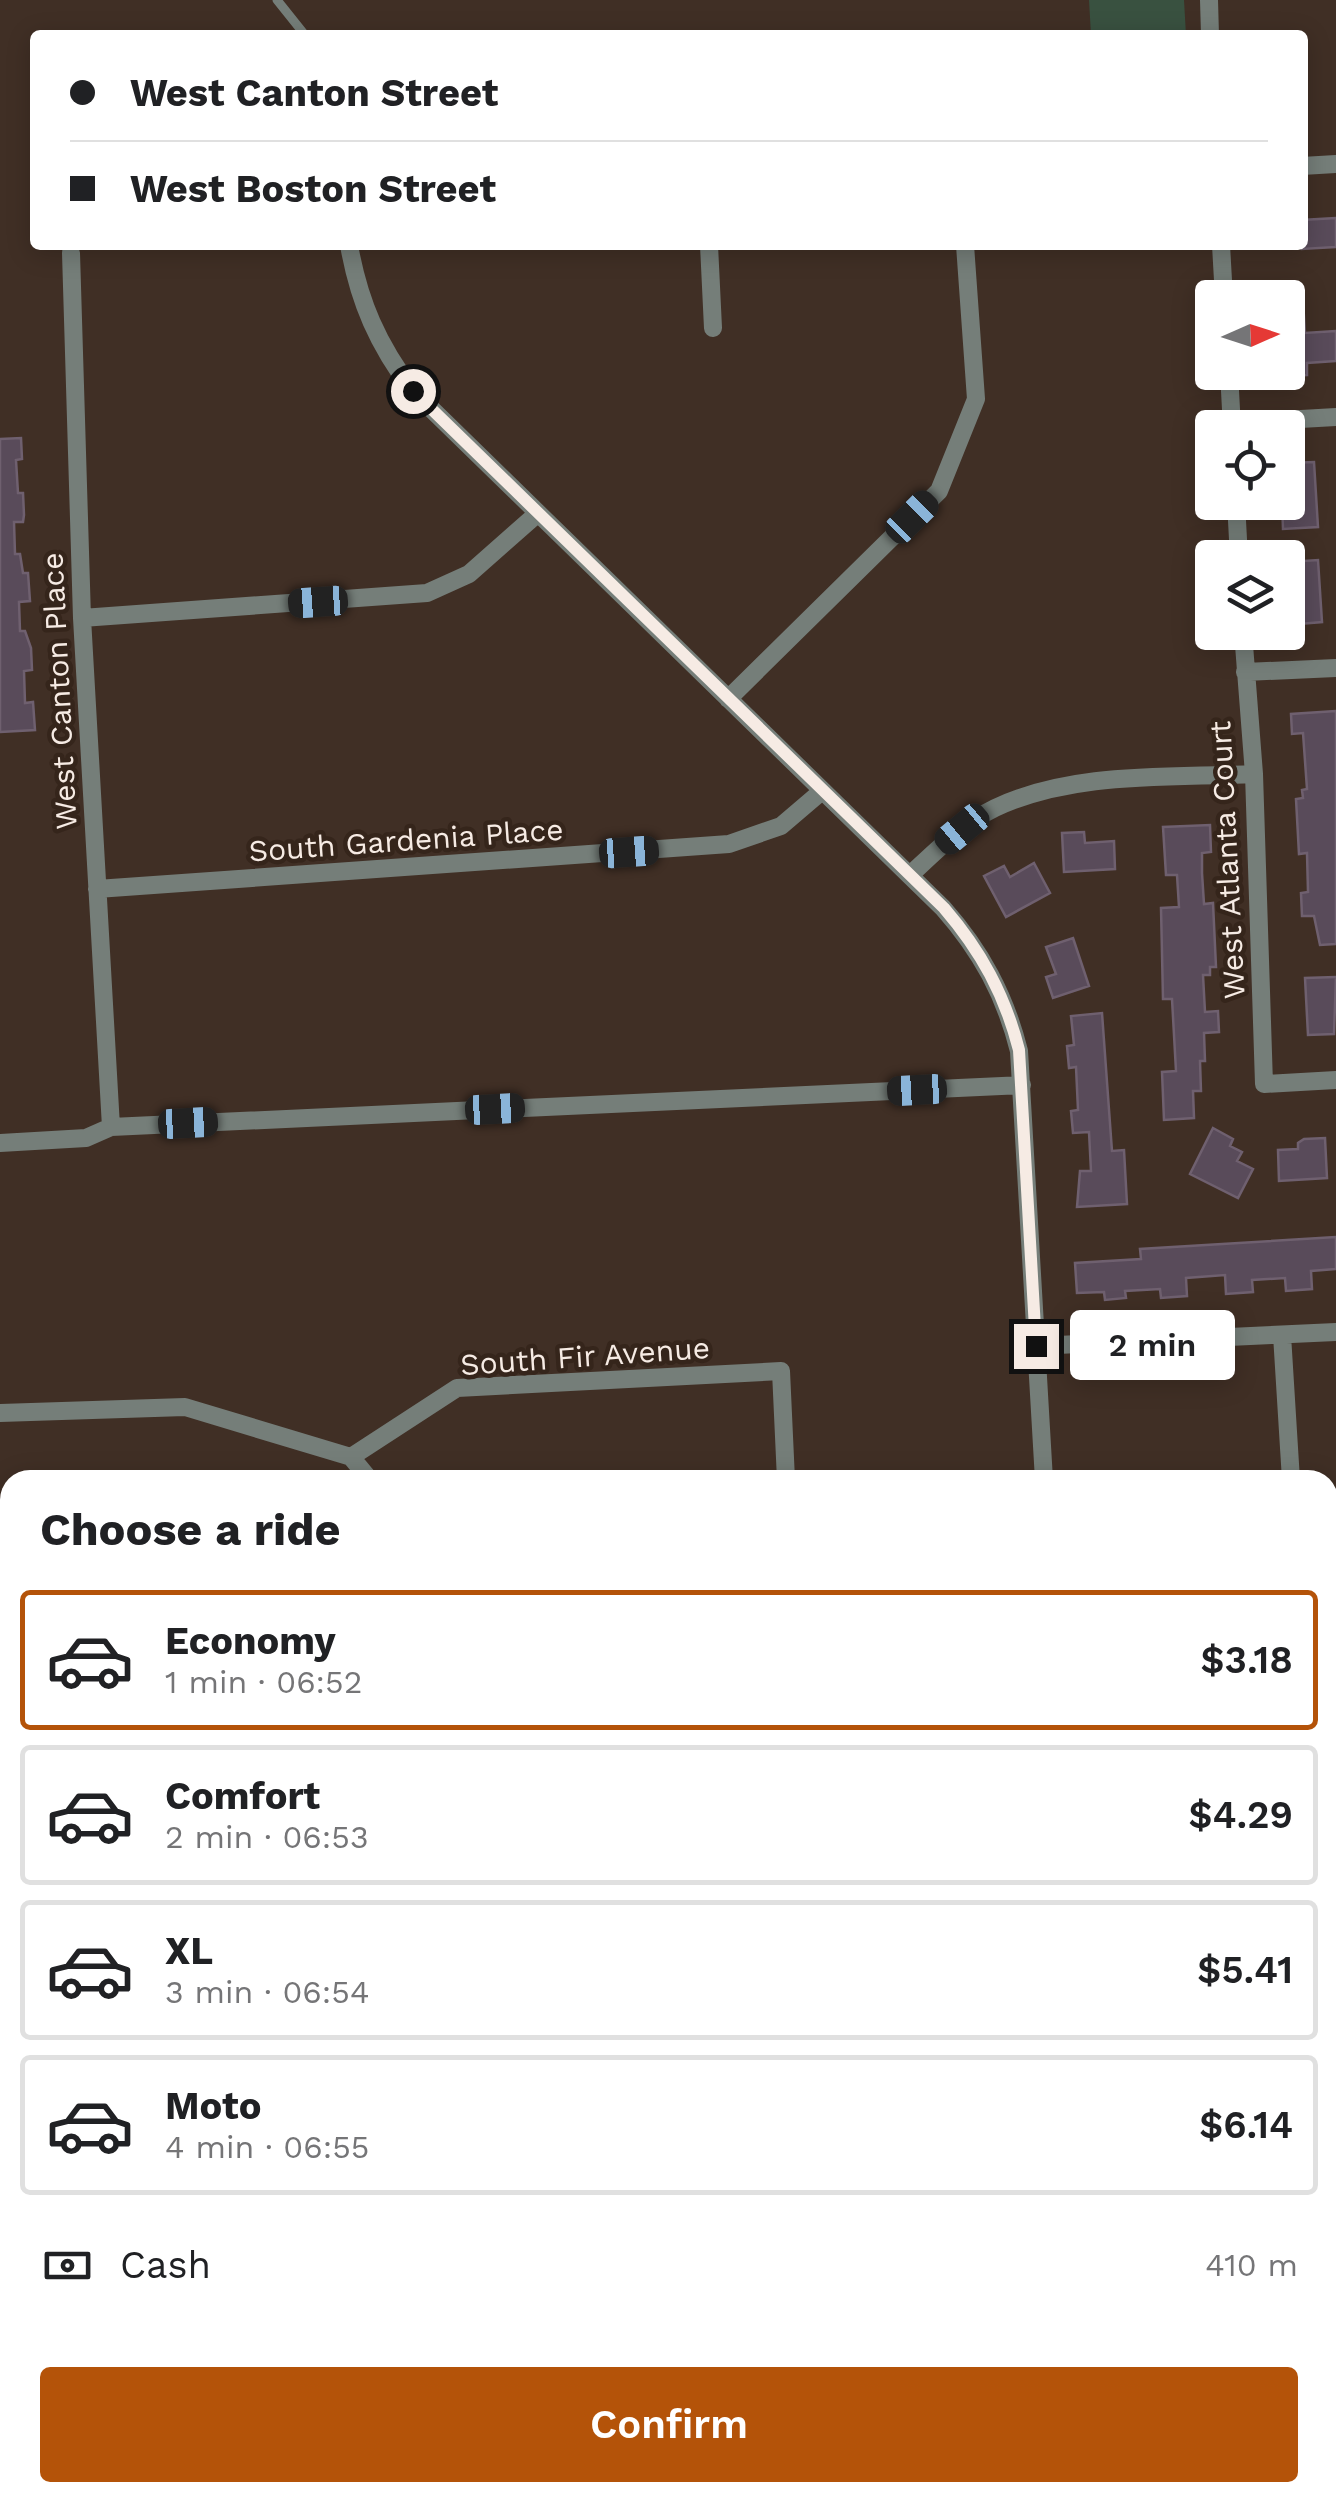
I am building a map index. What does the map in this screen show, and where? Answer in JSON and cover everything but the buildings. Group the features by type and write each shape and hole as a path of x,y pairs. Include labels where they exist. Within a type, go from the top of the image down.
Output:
{"street":[{"path":"1208,0 1210,30"},
{"path":"1308,166 1336,164"},
{"path":"350,250 366,316 395,368 430,411 910,875 970,939 996,982 1016,1038 1022,1085 1043,1470"},
{"path":"709,250 713,328"},
{"path":"728,699 939,491 976,399 965,250"},
{"path":"1221,250 1223,280"},
{"name":"West Canton Place","path":"71,253 82,618 111,1127"},
{"path":"1305,419 1336,416"},
{"path":"82,618 426,593 468,574 537,514"},
{"name":"West Atlanta Court","path":"1244,650 1254,774 1264,1084 1336,1080"},
{"path":"1245,672 1336,668"},
{"path":"910,875 962,829 993,809 1026,796 1105,782 1254,774"},
{"name":"South Gardenia Place","path":"97,889 729,844 780,826 822,790"},
{"path":"0,1143 86,1138 111,1127 1022,1085"},
{"path":"1036,1346 1336,1332"},
{"path":"1282,1334 1290,1470"},
{"name":"South Fir Avenue","path":"350,1457 456,1388 781,1370 786,1470"},
{"path":"0,1413 185,1407 350,1457 361,1470"}],"lane":[{"path":"277,0 300,30"}],"green space":[{"path":"1089,0 1184,0 1186,30 1091,30"}],"route":[{"path":"413,391 944,908 970,939 996,982 1019,1050 1036,1346"}]}
